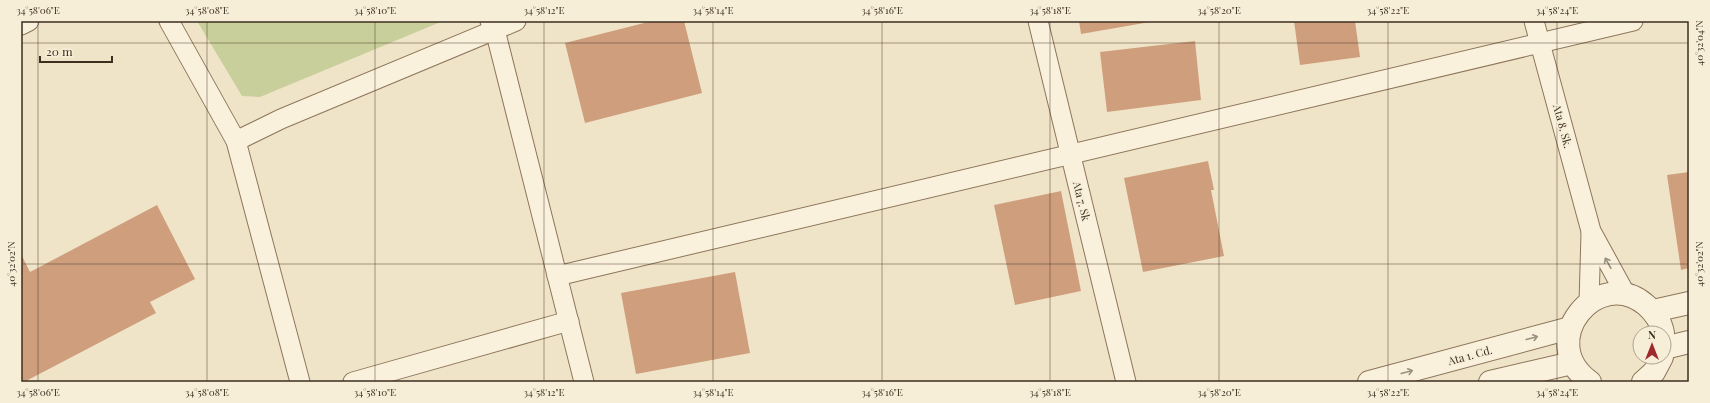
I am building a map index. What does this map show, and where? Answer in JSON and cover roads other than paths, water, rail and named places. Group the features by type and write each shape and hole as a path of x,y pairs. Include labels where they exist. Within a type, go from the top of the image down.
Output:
{"street":[{"path":"21,25 29,21"},
{"path":"170,21 236,141 300,382"},
{"path":"236,141 281,119 493,25 516,21"},
{"name":"Ata 7. Sk","path":"1038,21 1126,382"},
{"name":"Ata 8. Sk.","path":"1534,21 1591,231"},
{"path":"558,276 1633,21"},
{"path":"493,25 584,382"},
{"path":"1591,231 1626,295"},
{"path":"1589,303 1591,231"},
{"path":"1590,382 1582,376 1572,363 1568,348 1568,333 1574,319 1583,307 1595,299 1610,294 1626,295 1641,301 1653,311 1660,325"},
{"path":"1653,311 1689,304"},
{"path":"353,382 569,321"},
{"name":"Ata 1. Cd.","path":"1369,382 1570,328"},
{"path":"1672,346 1689,342"},
{"path":"1490,382 1572,363"},
{"path":"1643,382 1654,372 1658,365"}]}
